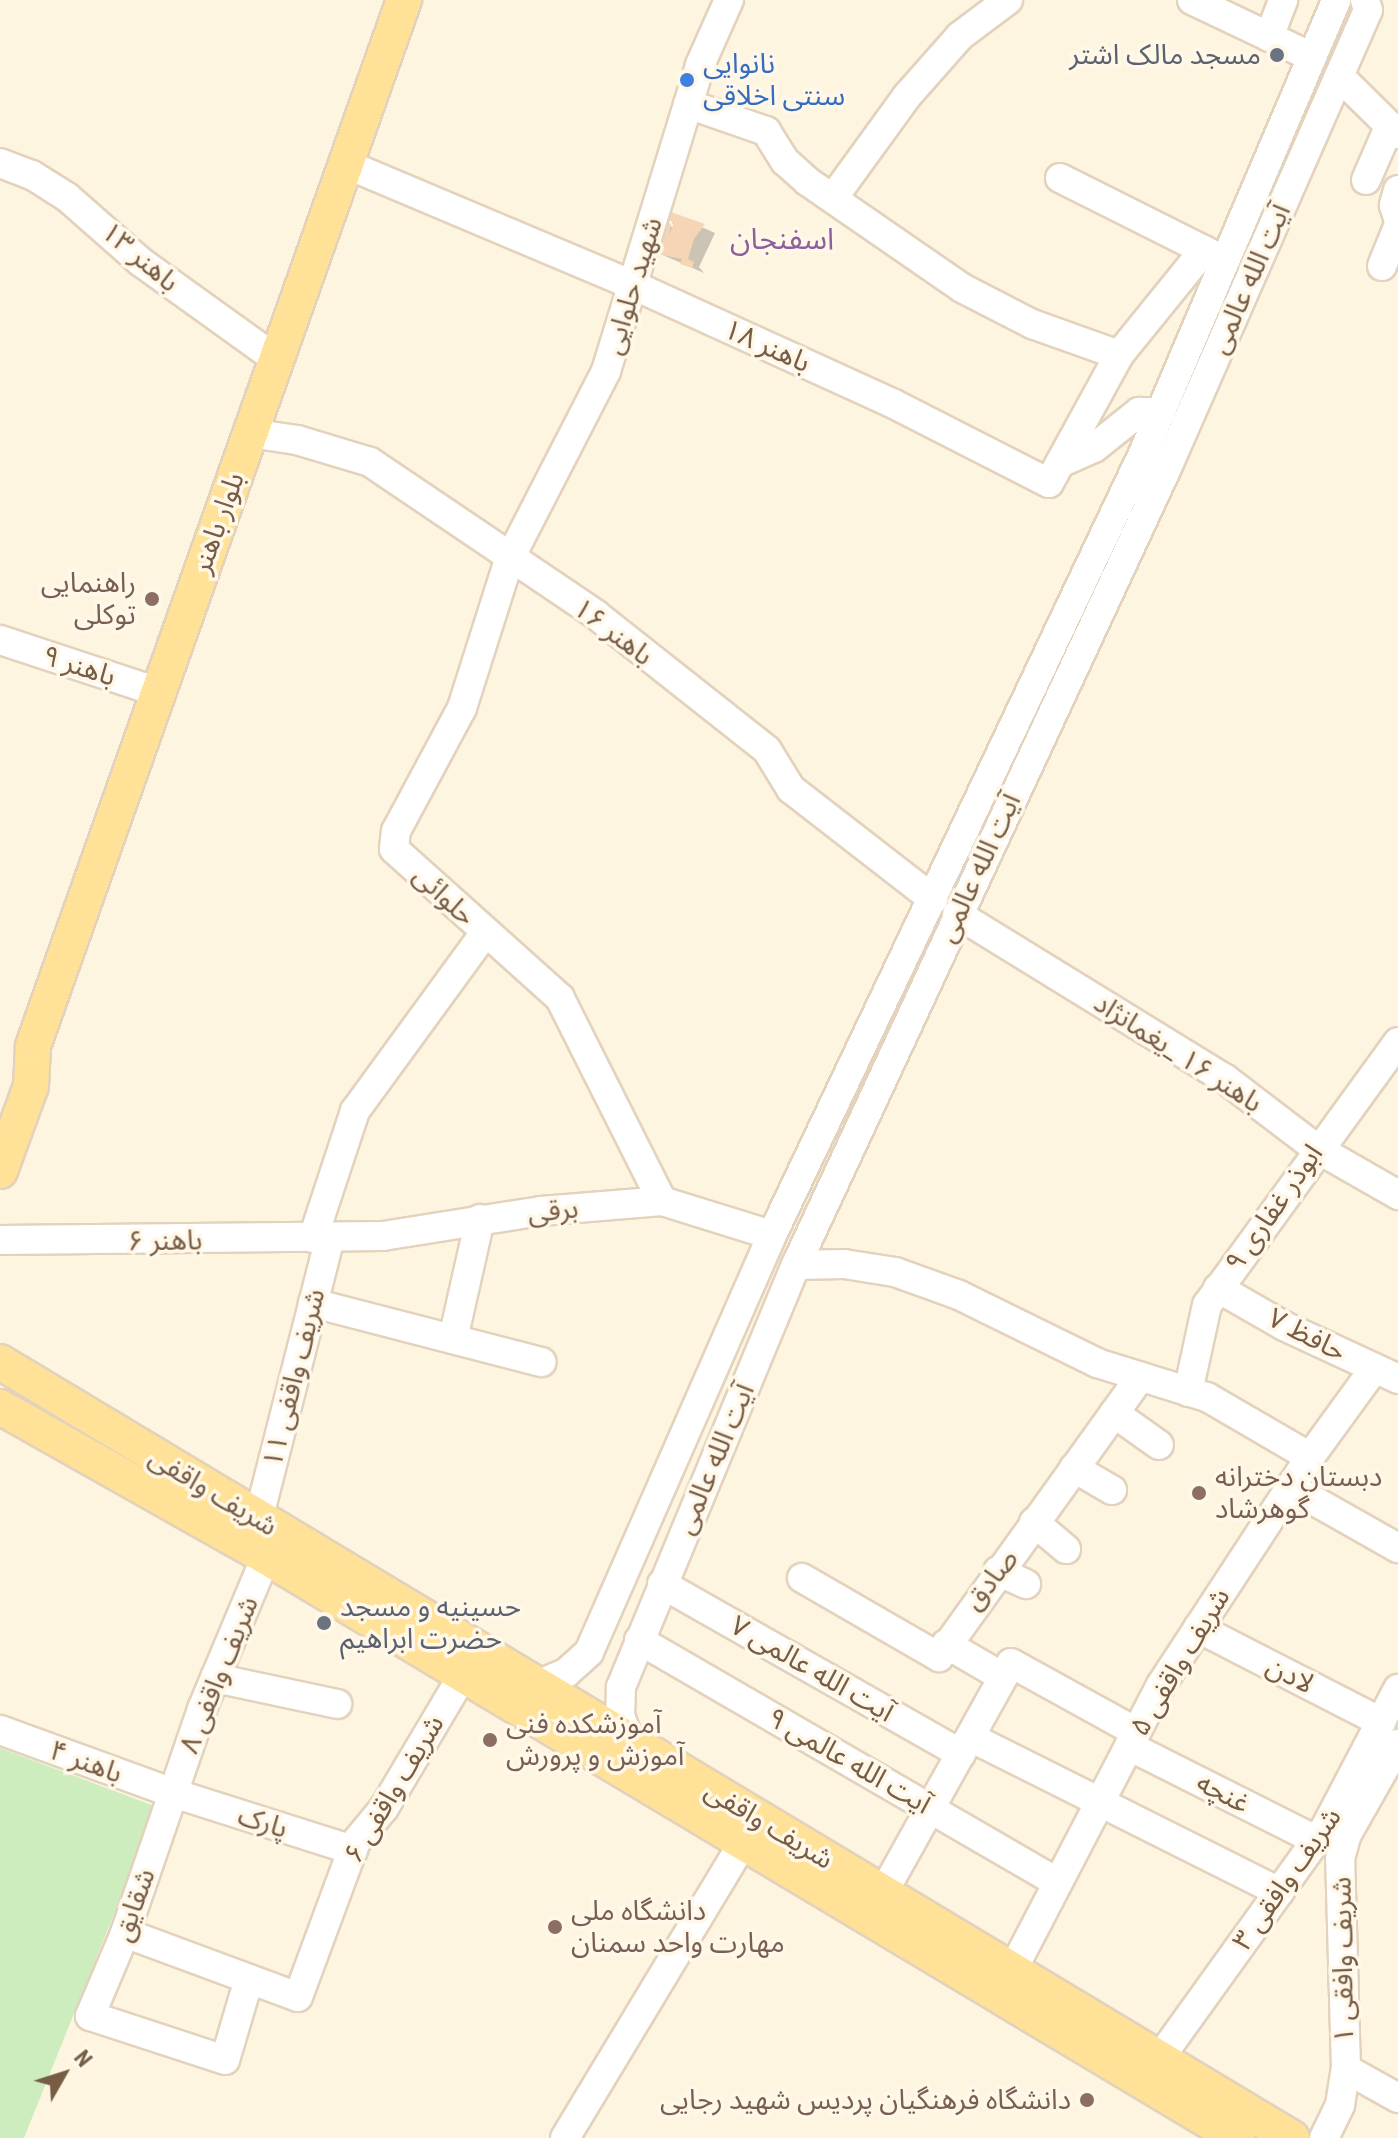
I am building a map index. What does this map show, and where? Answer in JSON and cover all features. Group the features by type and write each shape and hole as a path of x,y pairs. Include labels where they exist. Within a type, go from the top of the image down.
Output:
{"main road":[{"name":"بلوار باهنر","path":"0,1101 33,1046 404,0"},
{"name":"بلوار باهنر","path":"0,1171 31,1086 33,1046"},
{"name":"شریف واقفی","path":"0,1362 258,1520 883,1893 1005,1983 1237,2138"},
{"name":"شریف واقفی","path":"0,1407 266,1557 743,1843 1005,1983 1159,2059 1292,2138"}],"street":[{"name":"شهید حلوایی","path":"509,560 600,384 688,104 729,0"},
{"path":"833,198 907,96 960,36 1008,0"},
{"path":"1192,0 1312,57"},
{"path":"1269,37 1283,0"},
{"name":"آیت الله عالمی","path":"1154,464 1161,412 1216,255 1312,57 1336,0"},
{"name":"آیت الله عالمی","path":"535,1686 566,1673 589,1652 772,1235 945,906 1339,76 1368,10 1365,0"},
{"path":"1339,76 1394,130 1366,180"},
{"path":"688,104 766,131 785,161 962,288 1032,324 1119,355"},
{"name":"باهنر ۱۳","path":"0,163 32,175 67,197 141,262 276,359"},
{"name":"باهنر ۱۸","path":"346,164 633,285 892,403 1049,483 1060,463"},
{"path":"1060,178 1216,255 1119,355 1060,463"},
{"path":"1398,190 1394,205 1398,218"},
{"path":"1382,266 1398,227"},
{"path":"1060,463 1094,448 1139,412 1161,412"},
{"name":"باهنر ۱۶","path":"250,433 297,440 370,462 509,560 595,614 767,750 791,789 945,906"},
{"name":"حلوائی","path":"509,560 462,708 396,831 394,849 484,934 560,998 662,1201"},
{"name":"باهنر ۹","path":"0,640 158,692"},
{"name":"آیت الله عالمی","path":"630,1743 620,1716 621,1687 634,1652 945,906"},
{"name":"باهنر ۱۶ _یغمانژاد","path":"945,906 1224,1078 1316,1148 1398,1195"},
{"name":"شریف واقفی ۱۱","path":"258,1520 313,1303 322,1237 355,1111 484,934"},
{"name":"ابوذر غفاری ۹","path":"1188,1392 1207,1305 1316,1148 1398,1043"},
{"name":"برقی","path":"322,1237 383,1236 480,1219 662,1201 772,1235"},
{"path":"453,1339 480,1219"},
{"name":"باهنر ۶","path":"0,1240 322,1237"},
{"path":"796,1265 844,1264 895,1272 959,1295 1097,1363 1207,1397 1310,1457"},
{"name":"حافظ ۷","path":"1218,1288 1386,1374"},
{"path":"313,1303 541,1362"},
{"name":"شریف واقفی ۵","path":"1005,1983 1132,1739 1198,1628 1310,1457 1386,1374"},
{"name":"صادق","path":"946,1644 1140,1377"},
{"path":"1114,1413 1159,1445"},
{"path":"1074,1468 1112,1490"},
{"path":"1290,1487 1398,1548"},
{"path":"1034,1522 1066,1549"},
{"name":"شریف واقفی ۸","path":"173,1793 215,1678 266,1557"},
{"path":"998,1571 1026,1584"},
{"path":"802,1578 939,1657 946,1644 1003,1677 883,1893"},
{"name":"آیت الله عالمی ۷","path":"662,1584 966,1746 1098,1804 1279,1892"},
{"name":"لادن","path":"1198,1628 1390,1733"},
{"path":"589,1652 602,1672 617,1674 634,1652"},
{"name":"آیت الله عالمی ۹","path":"634,1652 930,1808 1058,1883"},
{"name":"غنچه","path":"1003,1677 1011,1663 1132,1739 1316,1840"},
{"name":"شریف واقفی ۶","path":"249,1979 298,1997 353,1850 384,1808 463,1675"},
{"path":"215,1678 337,1704"},
{"name":"شریف وافقی ۳","path":"1159,2059 1390,1733 1398,1689"},
{"name":"باهنر ۴","path":"0,1730 173,1793"},
{"name":"شریف وافقی ۱","path":"1324,2138 1340,2105 1346,2069 1340,1859 1346,1836 1390,1733"},
{"name":"پارک","path":"173,1793 353,1850"},
{"name":"شقایق","path":"173,1793 125,1933 90,2016 225,2060 249,1979"},
{"path":"565,2138 743,1843"},
{"path":"125,1933 249,1979"},
{"path":"1346,2069 1398,2098"}],"green space":[{"path":"0,1748 157,1807 24,2138 0,2138"}],"building":[{"path":"668,211 705,224 694,239 688,259 694,262 692,268 680,264 682,259 653,253 663,221 671,224 669,236 674,222 665,219"}],"place":[{"name":"مسجد مالک اشتر","path":"1277,55"},
{"name":"نانوایی سنتی اخلاقی","path":"687,80"},
{"name":"راهنمایی توکلی","path":"152,599"},
{"name":"دبستان دخترانه گوهرشاد","path":"1199,1493"},
{"name":"حسینیه و مسجد حضرت ابراهیم","path":"324,1623"},
{"name":"آموزشکده فنی آموزش و پرورش","path":"490,1740"},
{"name":"دانشگاه ملی مهارت واحد سمنان","path":"555,1927"},
{"name":"دانشگاه فرهنگیان پردیس شهید رجایی","path":"1087,2100"}],"district":[{"name":"اسفنجان","path":"782,239"}]}
